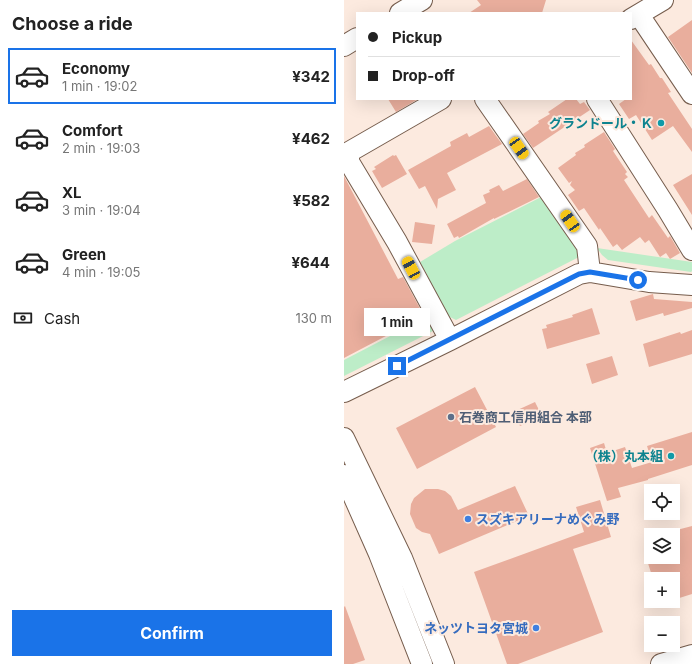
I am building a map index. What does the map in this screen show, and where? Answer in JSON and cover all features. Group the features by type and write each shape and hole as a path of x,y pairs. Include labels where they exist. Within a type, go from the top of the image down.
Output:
{"street":[{"path":"402,12 422,0 430,12"},
{"path":"663,0 635,17 692,94"},
{"path":"344,46 356,39"},
{"path":"439,100 349,152 349,162 397,242 450,340"},
{"path":"486,100 587,246 590,272"},
{"path":"598,100 692,250"},
{"path":"344,392 579,274 590,272 649,282 692,285"},
{"path":"344,438 402,558 444,664"},
{"path":"344,476 379,554 422,664"},
{"path":"661,664 692,655"}],"green space":[{"path":"545,195 581,249 579,257 456,320 448,316 420,262 455,241"},
{"path":"597,248 692,262 692,271 608,260"},
{"path":"434,318 436,323 433,331 344,376 344,360 419,321 422,325"}],"building":[{"path":"477,0 546,0 542,12 470,12 481,5"},
{"path":"692,20 692,73 668,37"},
{"path":"632,41 649,65 651,64 660,78 662,78 671,92 668,93 692,129 692,152 673,126 652,140 636,115 629,119 619,104 625,100 632,100"},
{"path":"389,100 416,100 396,112"},
{"path":"566,100 577,100 580,104 584,102 590,110 533,148 523,134 539,123 538,121 550,114 548,112"},
{"path":"489,126 502,144 447,173 456,190 438,199 437,209 425,186 419,189 408,170 451,146 450,142 467,133 469,137"},
{"path":"604,132 615,149 613,151 627,172 625,174 628,177 624,180 649,218 652,215 668,238 670,236 680,253 670,259 666,253 660,257 649,240 645,243 640,237 622,250 617,244 613,247 584,208 579,211 568,195 575,190 570,185 572,181 569,183 558,168 576,155 575,153 585,147 584,145"},
{"path":"393,155 396,155 407,174 382,188 372,171 376,169 374,167"},
{"path":"692,174 692,215 673,185"},
{"path":"344,176 398,279 403,277 424,316 344,358"},
{"path":"527,179 539,197 494,218 459,238 458,236 454,238 447,224 486,203 483,195 490,192 489,190 499,185 503,191"},
{"path":"415,222 435,225 432,244 412,242"},
{"path":"653,294 654,299 692,302 692,308 664,316 663,313 636,321 630,301"},
{"path":"592,308 600,334 547,349 542,329 547,328 546,325 573,317 572,315"},
{"path":"692,330 692,354 649,367 643,344 680,332 681,334"},
{"path":"612,356 618,375 592,384 586,364"},
{"path":"475,387 496,427 417,469 396,428"},
{"path":"535,402 542,416 520,426 513,412"},
{"path":"692,432 692,465 648,480 618,488 621,497 607,501 590,448 604,443 607,453 625,447 632,468 652,462 647,446"},
{"name":"スズキアリーナめぐみ野","path":"515,486 529,516 439,554 430,534 422,532 416,528 410,514 411,504 414,498 425,489 438,489 445,491 451,496 458,510"},
{"path":"600,500 611,537 573,549 603,632 518,664 507,664 474,572 584,532 576,507"},
{"path":"692,526 692,594 680,598 680,572 651,572 648,564 680,564 680,529"},
{"path":"345,606 365,660 353,664 344,664"}],"place":[{"name":"グランドール・Ｋ","path":"661,123"},
{"name":"石巻商工信用組合 本部","path":"451,417"},
{"name":"（株）丸本組","path":"671,456"},
{"name":"スズキアリーナめぐみ野","path":"468,519"},
{"name":"ネッツトヨタ宮城","path":"536,628"}],"route":[{"path":"397,366 579,274 590,272 638,280"}]}
